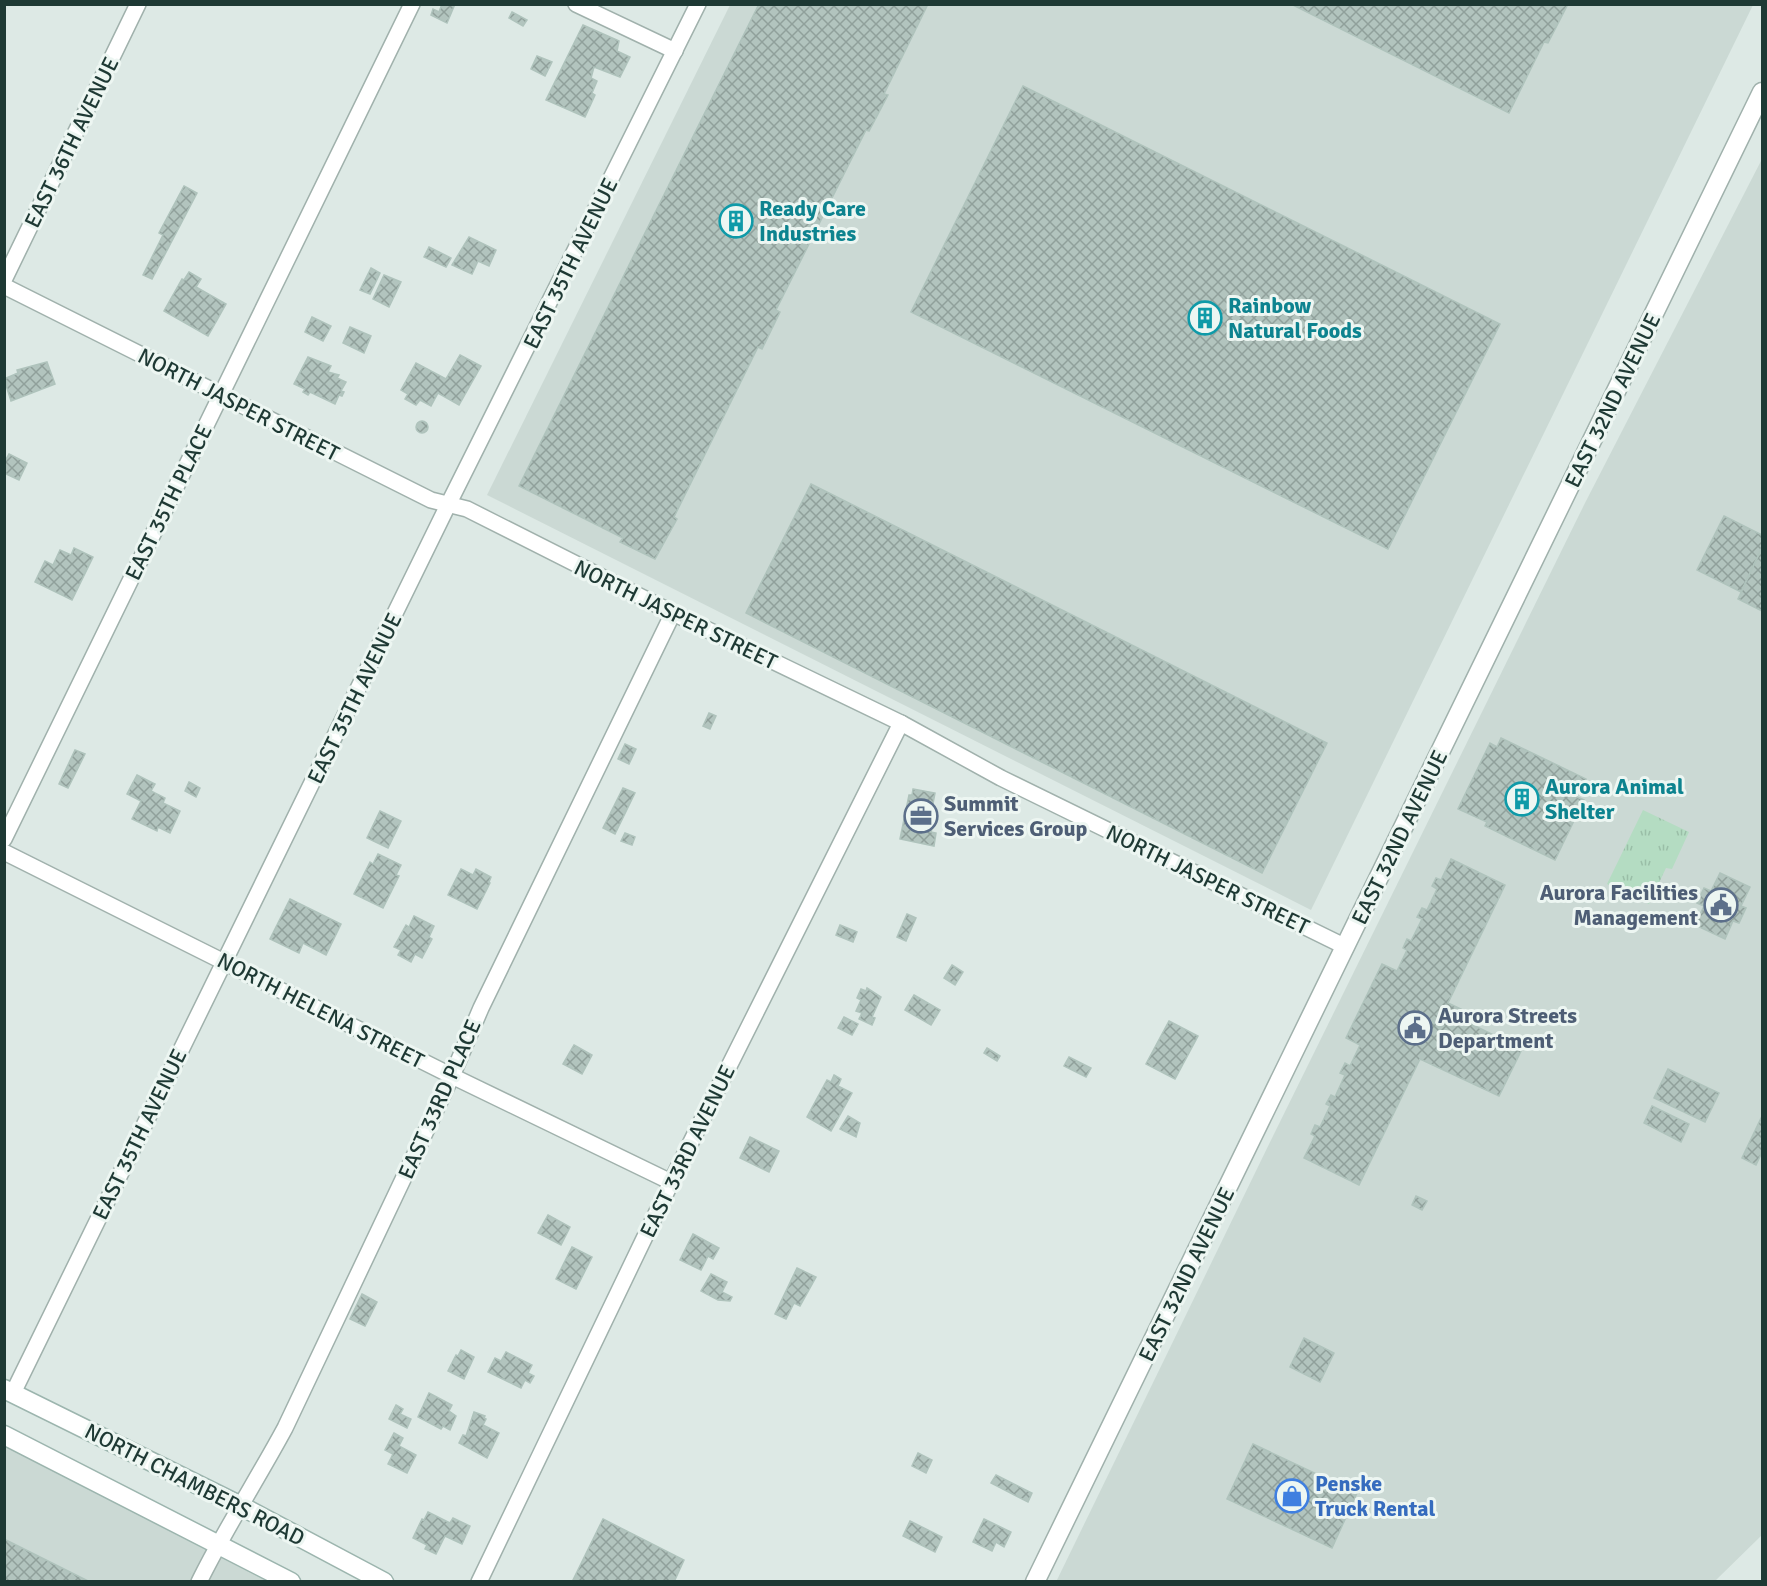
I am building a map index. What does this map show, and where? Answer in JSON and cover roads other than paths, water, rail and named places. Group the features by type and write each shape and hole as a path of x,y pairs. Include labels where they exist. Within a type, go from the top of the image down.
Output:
{"street":[{"name":"EAST 36TH AVENUE","path":"4,280 138,4"},
{"name":"EAST 35TH PLACE","path":"4,839 412,4"},
{"path":"576,4 675,51"},
{"name":"EAST 35TH AVENUE","path":"9,1391 698,4"},
{"name":"EAST 32ND AVENUE","path":"1035,1581 1762,92"},
{"name":"NORTH JASPER STREET","path":"4,286 431,500 467,509 673,613 901,723 1001,778 1346,947"},
{"name":"EAST 33RD PLACE","path":"199,1581 285,1428 452,1076 481,1008 673,613"},
{"name":"EAST 33RD AVENUE","path":"478,1581 671,1182 901,723"},
{"name":"NORTH HELENA STREET","path":"4,852 452,1076 671,1182"},
{"name":"NORTH CHAMBERS ROAD","path":"9,1391 241,1506 384,1581"},
{"name":"NORTH CHAMBERS ROAD","path":"4,1435 291,1581"}],"place":[{"name":"Ready Care Industries","path":"736,221"},
{"name":"Rainbow Natural Foods","path":"1205,318"},
{"name":"Aurora Animal Shelter","path":"1522,799"},
{"name":"Summit Services Group","path":"921,816"},
{"name":"Aurora Facilities Management","path":"1721,905"},
{"name":"Aurora Streets Department","path":"1415,1028"},
{"name":"Penske Truck Rental","path":"1292,1496"}]}
